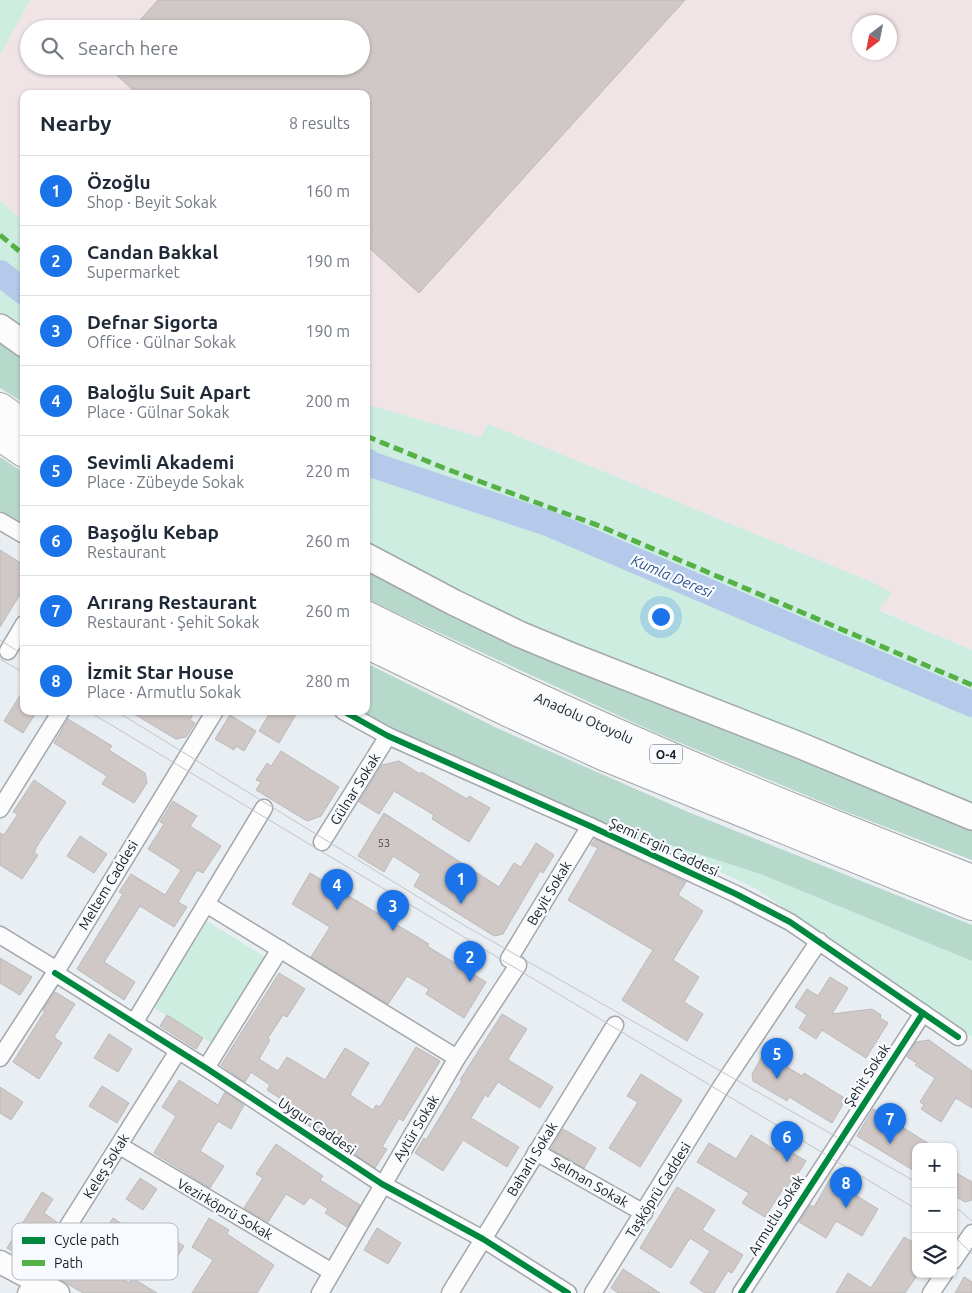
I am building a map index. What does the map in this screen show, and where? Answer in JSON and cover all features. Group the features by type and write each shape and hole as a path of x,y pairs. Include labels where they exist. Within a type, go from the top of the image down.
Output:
{"highway":[{"path":"0,408 20,421"},
{"path":"0,437 20,450"},
{"name":"Anadolu Otoyolu","path":"370,617 528,693 648,747 827,822 972,879"},
{"name":"Anadolu Otoyolu","path":"370,646 603,756 972,906"}],"main road":[{"path":"0,327 20,341"},
{"path":"370,558 519,634 798,745 972,817"}],"street":[{"path":"0,521 20,533"},
{"path":"8,651 20,631"},
{"path":"2,800 58,715"},
{"name":"Meltem Caddesi","path":"0,1058 56,972 213,715"},
{"name":"Şemi Ergin Caddesi","path":"350,715 388,736 590,826 736,894 790,922 958,1037"},
{"name":"Gülnar Sokak","path":"322,842 388,736"},
{"path":"134,1023 264,808"},
{"name":"Beyit Sokak","path":"513,962 590,826"},
{"path":"206,904 457,1058"},
{"name":"Uygur Caddesi","path":"0,935 382,1184 483,1239 568,1293"},
{"name":"Taşköprü Caddesi","path":"593,1293 722,1087 819,941"},
{"path":"206,1068 280,949"},
{"name":"Aytür Sokak","path":"320,1293 513,962"},
{"name":"Şehit Sokak","path":"832,1150 923,1013"},
{"name":"Baharlı Sokak","path":"450,1293 615,1024"},
{"name":"Keleş Sokak","path":"70,1223 178,1051"},
{"name":"Vezirköprü Sokak","path":"120,1146 332,1272"},
{"name":"Armutlu Sokak","path":"741,1293 832,1150"},
{"name":"Selman Sokak","path":"536,1152 644,1213"},
{"path":"957,1255 972,1233"},
{"path":"0,1262 12,1272"},
{"path":"931,1293 941,1278"},
{"path":"29,1287 58,1293"}],"shaded area":[{"path":"30,0 972,0 972,650 878,609 892,593 872,582 488,424 480,437 370,405 370,90 20,90 20,219 0,200 0,55"}],"green space":[{"path":"0,0 30,0 0,55"},
{"path":"0,200 20,219 20,325 0,312"},
{"path":"0,341 20,354 20,400 0,388"},
{"path":"370,405 480,437 488,424 872,582 892,593 878,610 972,650 972,805 569,645 461,594 370,545"},
{"path":"0,457 20,470 20,524 0,511"},
{"path":"370,569 716,723 972,829 972,860 844,811 654,732 370,600"},
{"path":"370,665 499,729 688,812 972,925 972,961 763,875 600,822 392,731 363,715 370,715"},
{"path":"600,822 763,875 972,961 972,1037 861,959 753,887"},
{"path":"207,921 265,957 211,1043 153,1007"}],"building":[{"path":"158,0 685,0 419,293 370,249 370,90 133,90 117,75 370,75 370,20 140,20"},
{"path":"0,550 20,562 20,594 0,627"},
{"path":"20,695 20,715 34,715 23,733 4,721"},
{"path":"136,715 193,715 190,720 195,723 186,737 176,739"},
{"path":"230,715 256,731 244,751 236,746 234,750 215,739"},
{"path":"269,715 296,715 279,743 259,731"},
{"path":"68,719 112,746 109,750 145,773 147,783 134,803 102,784 107,776 54,743"},
{"path":"281,751 339,787 321,816 307,821 256,790 261,782 256,780 267,763 271,766"},
{"path":"399,761 467,799 469,796 490,808 469,842 432,819 434,815 394,791 379,814 359,802 382,765"},
{"path":"34,780 66,802 37,846 34,853 38,855 22,879 0,865 0,833 4,835 18,814 13,812"},
{"path":"173,801 197,816 190,826 221,846 203,873 197,870 178,902 187,907 174,927 140,906 104,962 135,982 124,1000 77,969 123,894 119,892 131,874 165,895 181,870 148,849 164,824 160,822"},
{"path":"384,813 499,887 514,863 521,867 536,843 554,855 543,873 540,871 503,934 494,936 414,886 421,874 393,856 384,872 358,856"},
{"path":"80,836 107,854 94,873 67,856"},
{"path":"595,839 686,882 678,895 703,911 673,960 699,977 684,1002 703,1014 687,1041 622,1000 653,950 568,900 598,848 591,845"},
{"path":"310,873 429,944 427,946 486,982 464,1018 426,994 429,989 407,976 388,1004 311,957 330,927 292,904"},
{"path":"0,958 32,977 20,995 0,983"},
{"path":"279,973 305,989 287,1017 283,1015 268,1038 270,1040 259,1059 278,1071 287,1057 325,1080 345,1048 369,1063 350,1095 373,1110 376,1105 380,1107 416,1047 440,1061 403,1121 399,1118 382,1147 387,1149 375,1168 355,1154 358,1149 302,1119 305,1114 267,1090 270,1085 251,1072 245,1082 221,1065"},
{"path":"830,977 848,988 832,1014 872,1009 881,1015 880,1018 888,1023 866,1058 822,1030 816,1039 799,1028 807,1015 795,1007 807,989 818,996"},
{"path":"55,992 75,1004 54,1037 62,1043 39,1079 13,1062"},
{"path":"502,1014 527,1029 508,1059 553,1087 540,1108 498,1082 488,1097 485,1095 471,1118 519,1147 507,1167 463,1140 443,1171 415,1153 424,1138 426,1140 462,1081 460,1080"},
{"path":"167,1015 203,1038 196,1049 160,1026"},
{"path":"109,1034 132,1049 118,1072 94,1058"},
{"path":"929,1040 972,1071 972,1108 956,1098 941,1122 921,1109 924,1105 920,1102 935,1078 915,1065 917,1063 907,1057 916,1042"},
{"path":"764,1053 802,1076 804,1073 846,1099 832,1123 789,1097 787,1101 753,1081 752,1074"},
{"path":"641,1074 682,1100 640,1167 609,1148 638,1102 627,1096"},
{"path":"179,1080 218,1105 225,1092 244,1105 231,1129 218,1121 200,1151 224,1166 210,1188 154,1153 176,1116 162,1107"},
{"path":"102,1086 129,1103 117,1123 89,1106"},
{"path":"0,1087 23,1102 11,1120 0,1113"},
{"path":"873,1109 928,1143 912,1143 912,1170 857,1136"},
{"path":"563,1129 596,1148 584,1168 551,1149"},
{"path":"751,1135 775,1150 779,1145 806,1161 787,1192 783,1189 765,1217 742,1203 749,1193 697,1162 709,1143 736,1159"},
{"path":"276,1144 323,1176 320,1180 360,1205 347,1227 325,1213 328,1209 310,1197 304,1205 286,1194 268,1222 244,1208 263,1178 256,1174"},
{"path":"957,1173 972,1182 972,1200 965,1202 957,1197"},
{"path":"140,1178 157,1189 143,1210 126,1199"},
{"path":"830,1179 878,1209 862,1236 836,1221 826,1238 799,1222 810,1205 814,1207"},
{"path":"677,1187 715,1210 702,1230 743,1255 732,1273 728,1271 714,1293 705,1293 690,1283 710,1251 690,1238 671,1268 640,1248"},
{"path":"42,1192 53,1199 44,1213 58,1223 23,1223"},
{"path":"113,1218 120,1223 110,1223"},
{"path":"209,1218 229,1230 227,1234 274,1265 257,1293 192,1293 213,1260 192,1247"},
{"path":"377,1228 401,1243 388,1264 364,1250"},
{"path":"904,1237 912,1242 912,1278 915,1278 905,1293 836,1293 848,1273 871,1288"},
{"path":"12,1240 12,1251 7,1248"},
{"path":"178,1242 184,1246 178,1256"},
{"path":"623,1269 660,1293 618,1293 611,1288"},
{"path":"964,1277 972,1282 972,1293 955,1293"},
{"path":"61,1280 124,1280 129,1283 131,1280 135,1280 157,1293 83,1293"}],"waterway":[{"name":"Kumla Deresi","path":"0,273 20,289"},
{"name":"Kumla Deresi","path":"370,463 550,524 972,704"}],"tram line":[{"path":"0,640 20,652"},
{"path":"0,659 20,671"},
{"path":"95,715 912,1207"},
{"path":"122,715 467,927 912,1180"},
{"path":"957,1208 972,1221"},
{"path":"957,1239 972,1254"}],"marked path":[{"path":"0,235 20,252"},
{"path":"370,438 444,468 602,527 972,685"}],"cycle path":[{"path":"350,715 388,736 590,826 736,894 790,922 958,1037"},
{"path":"55,973 206,1068 382,1184 483,1239 568,1293"},
{"path":"741,1293 923,1013"}],"place":[{"name":"Özoğlu","path":"461,904"},
{"name":"Baloğlu Suit Apart","path":"337,910"},
{"name":"Defnar Sigorta","path":"393,931"},
{"name":"Candan Bakkal","path":"470,982"},
{"name":"Sevimli Akademi","path":"777,1079"},
{"name":"Arırang Restaurant","path":"890,1144"},
{"name":"Başoğlu Kebap","path":"787,1162"},
{"name":"İzmit Star House","path":"846,1208"}]}
